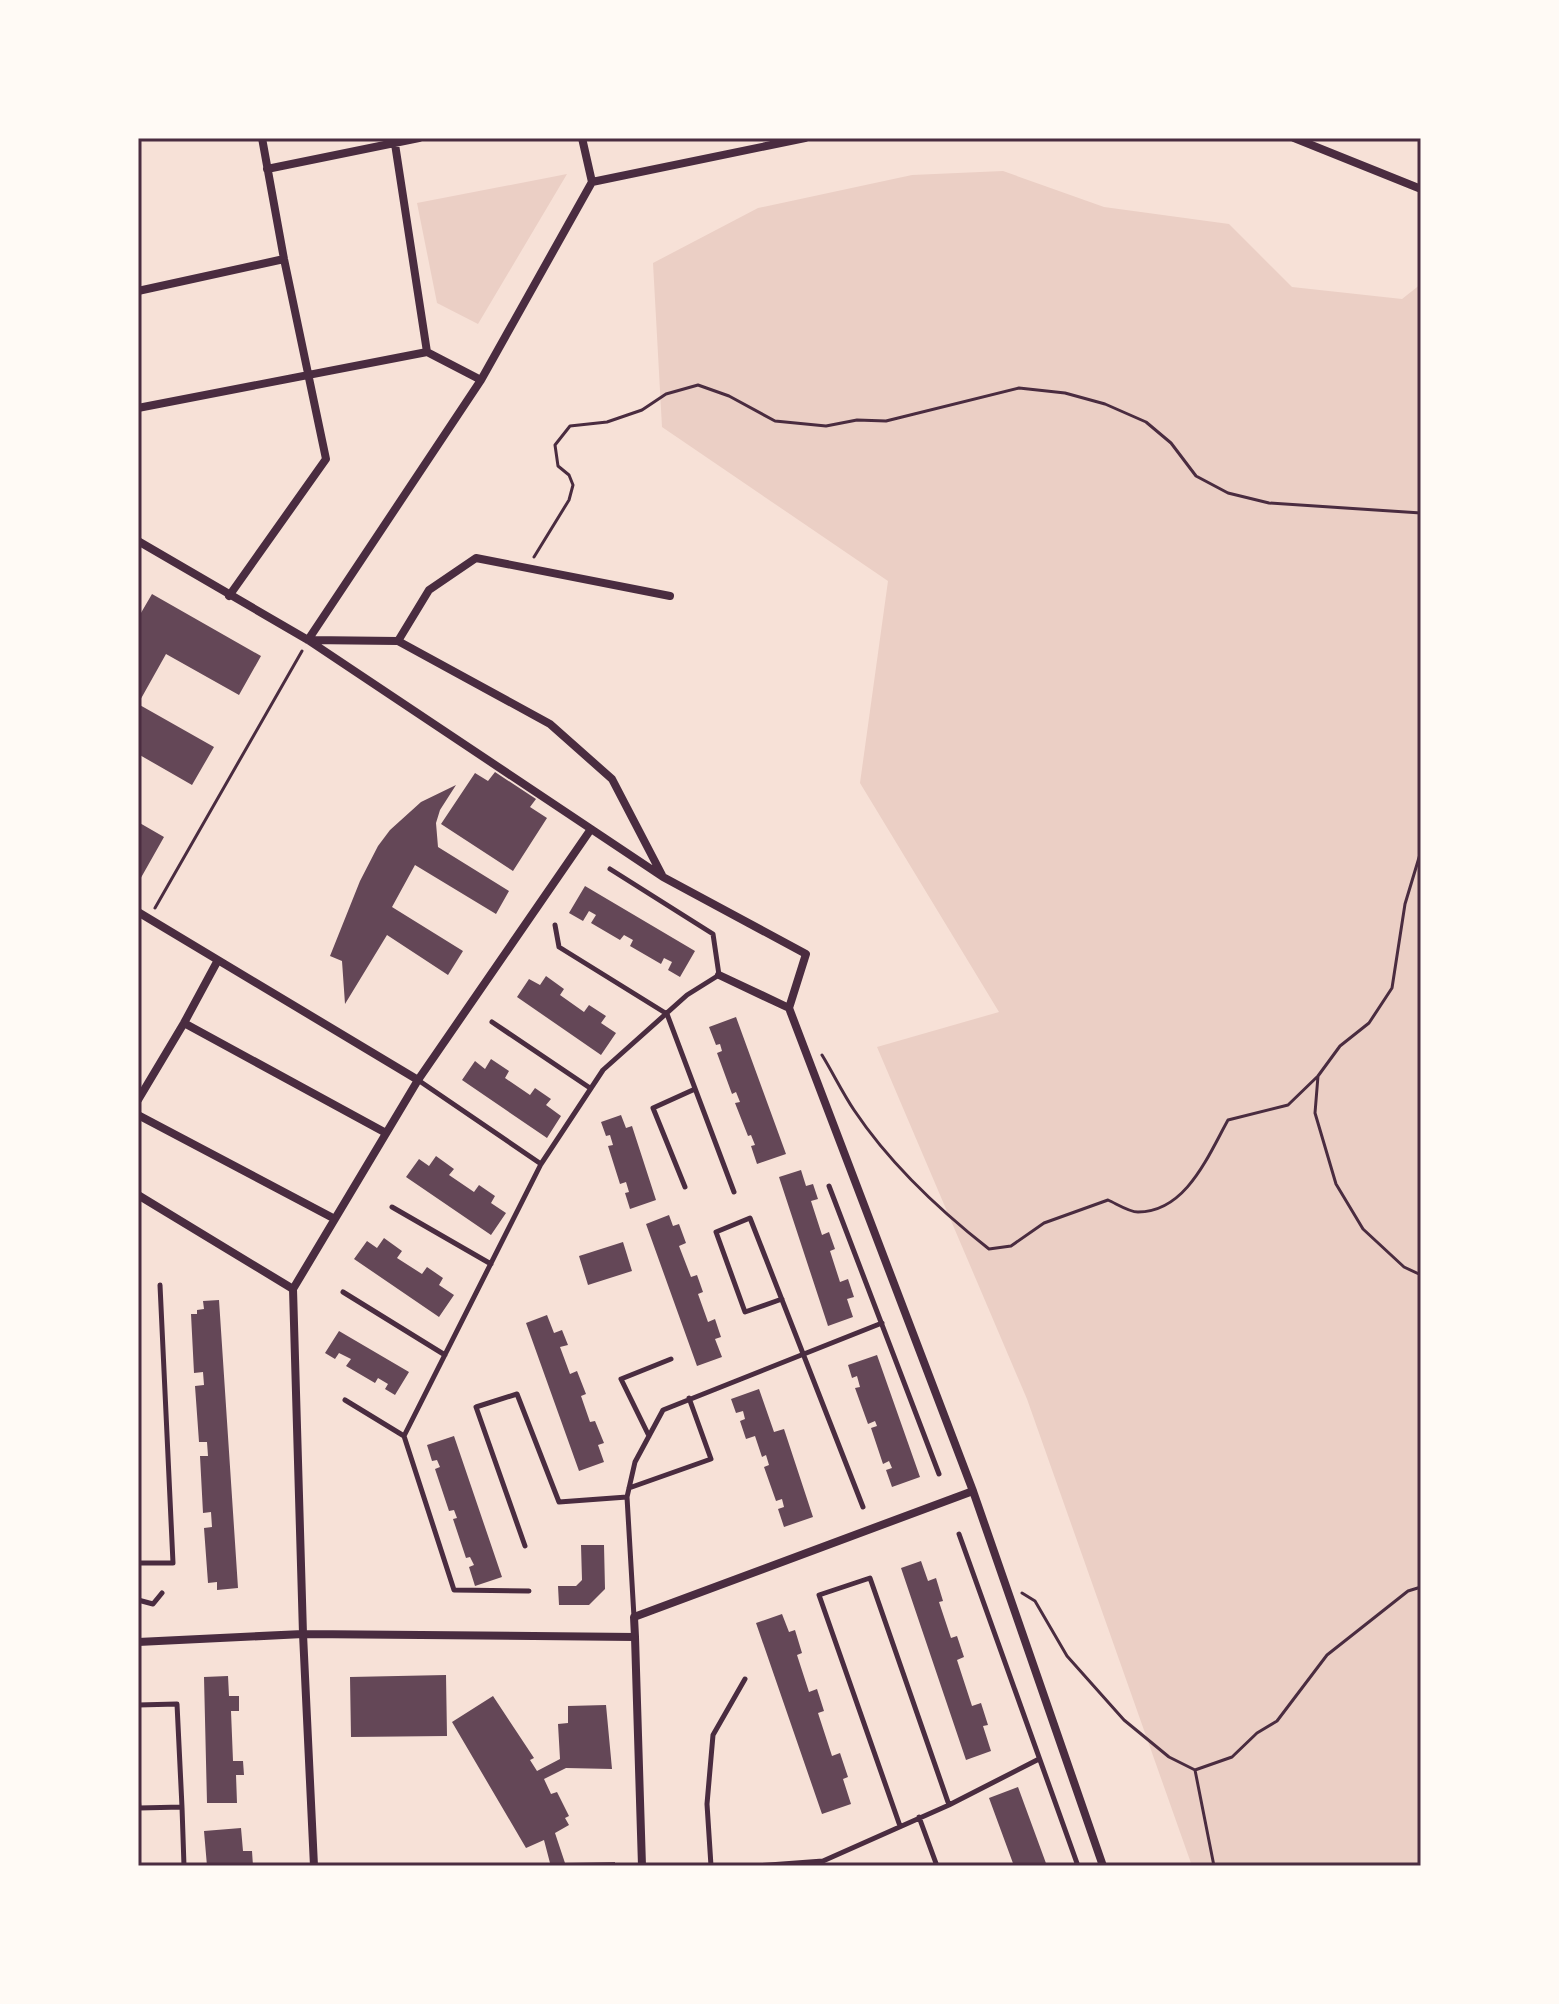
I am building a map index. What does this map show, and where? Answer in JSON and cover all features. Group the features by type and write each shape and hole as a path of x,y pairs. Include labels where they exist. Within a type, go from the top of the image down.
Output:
{"street":[{"path":"229,596 326,459 262,138"},
{"path":"267,169 419,138"},
{"path":"308,640 481,380 592,182 582,138"},
{"path":"592,182 805,138"},
{"path":"1294,138 1421,189"},
{"path":"395,144 427,352"},
{"path":"138,291 284,259"},
{"path":"138,408 427,352 481,380"},
{"path":"138,541 308,640 663,877 806,954 789,1008 973,1491 1103,1866"},
{"path":"398,641 429,590 476,558 670,596"},
{"path":"308,640 398,641 550,724 612,779 663,877"},
{"path":"314,1866 303,1634 293,1289 418,1080 591,829"},
{"path":"138,912 418,1080"},
{"path":"138,1100 218,960"},
{"path":"719,975 789,1008"},
{"path":"184,1023 386,1133"},
{"path":"138,1115 333,1218"},
{"path":"138,1195 293,1289"},
{"path":"642,1866 634,1617 973,1491"},
{"path":"138,1642 303,1634 635,1637"}],"lane":[{"path":"404,1436 541,1164 603,1070 687,995 719,975 713,934 610,869"},
{"path":"555,925 559,947 667,1014 734,1192"},
{"path":"492,1022 591,1089"},
{"path":"418,1080 541,1164"},
{"path":"685,1187 653,1108 695,1089"},
{"path":"829,1186 939,1474"},
{"path":"392,1207 491,1264"},
{"path":"782,1299 745,1312 716,1232 750,1218 782,1299 863,1507"},
{"path":"138,1563 173,1563 160,1285"},
{"path":"343,1292 445,1355"},
{"path":"634,1617 627,1497 635,1462 663,1410 882,1323"},
{"path":"649,1436 621,1379 671,1359"},
{"path":"525,1546 476,1407 517,1394 559,1502 627,1497"},
{"path":"629,1488 711,1459 689,1398"},
{"path":"345,1400 404,1436 454,1590 529,1591"},
{"path":"959,1534 1078,1866"},
{"path":"900,1826 819,1595 870,1578 949,1805"},
{"path":"138,1600 153,1604 162,1593"},
{"path":"711,1866 707,1804 713,1735 745,1679"},
{"path":"138,1705 177,1704 184,1866"},
{"path":"757,1866 824,1863 1039,1759"},
{"path":"138,1796 139,1808 182,1807"},
{"path":"919,1817 937,1866"}],"path":[{"path":"528,568 569,500 573,485 569,475 558,466 555,445 570,426 607,422 642,410 666,394 698,385 729,396 775,421 826,426 857,420 886,421 1019,388 1065,393 1105,404 1146,422 1171,443 1196,476 1228,493 1269,503 1421,513"},
{"path":"150,919 308,640"},
{"path":"801,1038 817,1046 854,1110 887,1153 942,1212 989,1249 1011,1246 1044,1223 1108,1200 1136,1212 1168,1205 1195,1179 1228,1120 1288,1105 1318,1076 1340,1046 1369,1023 1392,988 1405,904 1421,851"},
{"path":"1318,1076 1315,1113 1336,1184 1363,1229 1404,1267 1421,1275"},
{"path":"1005,1583 1035,1601 1067,1656 1124,1720 1169,1757 1195,1770 1232,1757 1257,1733 1277,1721 1327,1655 1408,1591 1421,1587"},
{"path":"1195,1770 1214,1866"}],"shaded area":[{"path":"1003,171 1104,207 1229,224 1292,287 1402,299 1421,284 1421,1866 1192,1866 1027,1399 877,1047 999,1012 860,783 888,581 662,427 653,263 758,208 912,175"},
{"path":"567,174 478,324 437,303 417,203"}],"building":[{"path":"152,594 261,656 239,695 166,654 138,704 138,618"},
{"path":"138,704 214,747 192,785 138,754"},
{"path":"495,772 536,799 530,807 547,818 513,871 441,824 475,773 488,781"},
{"path":"456,785 440,810 436,823 438,847 509,891 496,914 415,865 392,907 463,951 448,975 387,935 345,1004 342,961 330,956 360,881 390,830 421,802"},
{"path":"138,822 164,837 138,883"},
{"path":"585,886 695,951 680,977 668,970 672,962 664,958 661,964 630,946 633,940 624,935 620,940 591,923 596,915 589,911 583,921 569,913"},
{"path":"546,976 564,989 560,995 584,1012 589,1005 606,1016 601,1023 616,1033 601,1055 517,997 529,979 540,985"},
{"path":"736,1017 786,1154 757,1164 751,1146 755,1145 751,1135 748,1136 735,1103 740,1102 736,1092 732,1094 717,1053 722,1051 720,1044 716,1045 709,1027"},
{"path":"491,1059 509,1071 505,1078 530,1095 535,1088 551,1099 546,1105 561,1116 547,1138 462,1080 475,1061 485,1069"},
{"path":"621,1115 626,1128 632,1126 656,1200 630,1209 625,1193 629,1192 626,1182 620,1184 608,1146 613,1145 610,1135 606,1136 601,1122"},
{"path":"436,1156 454,1169 449,1175 474,1192 479,1185 495,1196 491,1203 506,1213 491,1235 406,1177 419,1159 429,1166"},
{"path":"801,1170 806,1186 813,1184 818,1199 811,1201 822,1235 829,1232 835,1249 830,1251 840,1282 848,1279 854,1297 847,1299 853,1317 828,1326 779,1177"},
{"path":"669,1215 673,1226 679,1224 686,1243 679,1246 691,1277 697,1275 703,1292 698,1294 708,1322 715,1319 721,1337 715,1339 722,1357 697,1366 646,1224"},
{"path":"384,1238 402,1251 397,1258 422,1274 427,1267 443,1278 439,1285 454,1295 439,1317 354,1259 367,1241 377,1248"},
{"path":"623,1242 632,1271 588,1285 579,1256"},
{"path":"219,1300 238,1588 217,1590 217,1582 208,1583 204,1528 212,1527 211,1512 203,1513 200,1456 208,1456 207,1442 199,1442 195,1386 204,1385 203,1372 194,1373 191,1314 204,1309 203,1301"},
{"path":"547,1315 554,1333 562,1330 568,1345 560,1347 570,1374 577,1371 586,1394 581,1396 590,1422 595,1421 604,1443 598,1445 604,1462 579,1471 526,1323"},
{"path":"339,1331 409,1372 395,1395 385,1389 388,1384 378,1378 375,1383 346,1366 351,1359 339,1353 335,1359 325,1353"},
{"path":"877,1355 920,1477 892,1487 886,1470 892,1468 889,1461 883,1464 871,1428 877,1426 875,1421 868,1424 855,1388 860,1387 857,1376 852,1378 848,1365"},
{"path":"759,1389 774,1432 784,1429 813,1517 784,1527 778,1509 784,1507 782,1499 776,1501 764,1467 769,1465 766,1455 762,1457 755,1436 746,1439 740,1421 745,1419 743,1411 736,1413 731,1399"},
{"path":"454,1436 502,1577 475,1586 469,1567 474,1565 470,1557 466,1558 453,1519 457,1518 454,1510 449,1511 435,1469 440,1467 437,1460 432,1461 427,1445"},
{"path":"581,1545 604,1545 605,1589 589,1605 559,1605 558,1586 576,1586 582,1580"},
{"path":"921,1561 928,1581 936,1578 943,1601 939,1602 951,1638 957,1636 964,1657 957,1660 972,1706 981,1703 988,1725 983,1726 991,1751 966,1760 901,1568"},
{"path":"782,1614 789,1632 795,1630 802,1653 797,1655 809,1692 817,1689 824,1711 818,1713 832,1756 840,1753 848,1777 843,1779 851,1804 822,1814 756,1623"},
{"path":"446,1675 447,1736 351,1737 350,1677"},
{"path":"228,1676 229,1696 239,1696 239,1711 231,1711 233,1761 243,1761 244,1775 236,1775 237,1803 207,1803 204,1677"},
{"path":"493,1696 534,1758 530,1760 537,1771 560,1759 558,1724 568,1723 568,1706 606,1705 612,1769 566,1768 544,1779 551,1794 557,1792 569,1816 565,1818 569,1825 555,1833 565,1863 615,1862 615,1866 538,1866 550,1863 544,1840 526,1848 452,1722"},
{"path":"1018,1787 1047,1866 1014,1866 989,1798"},
{"path":"241,1828 243,1851 252,1851 253,1866 207,1866 204,1831"}]}
